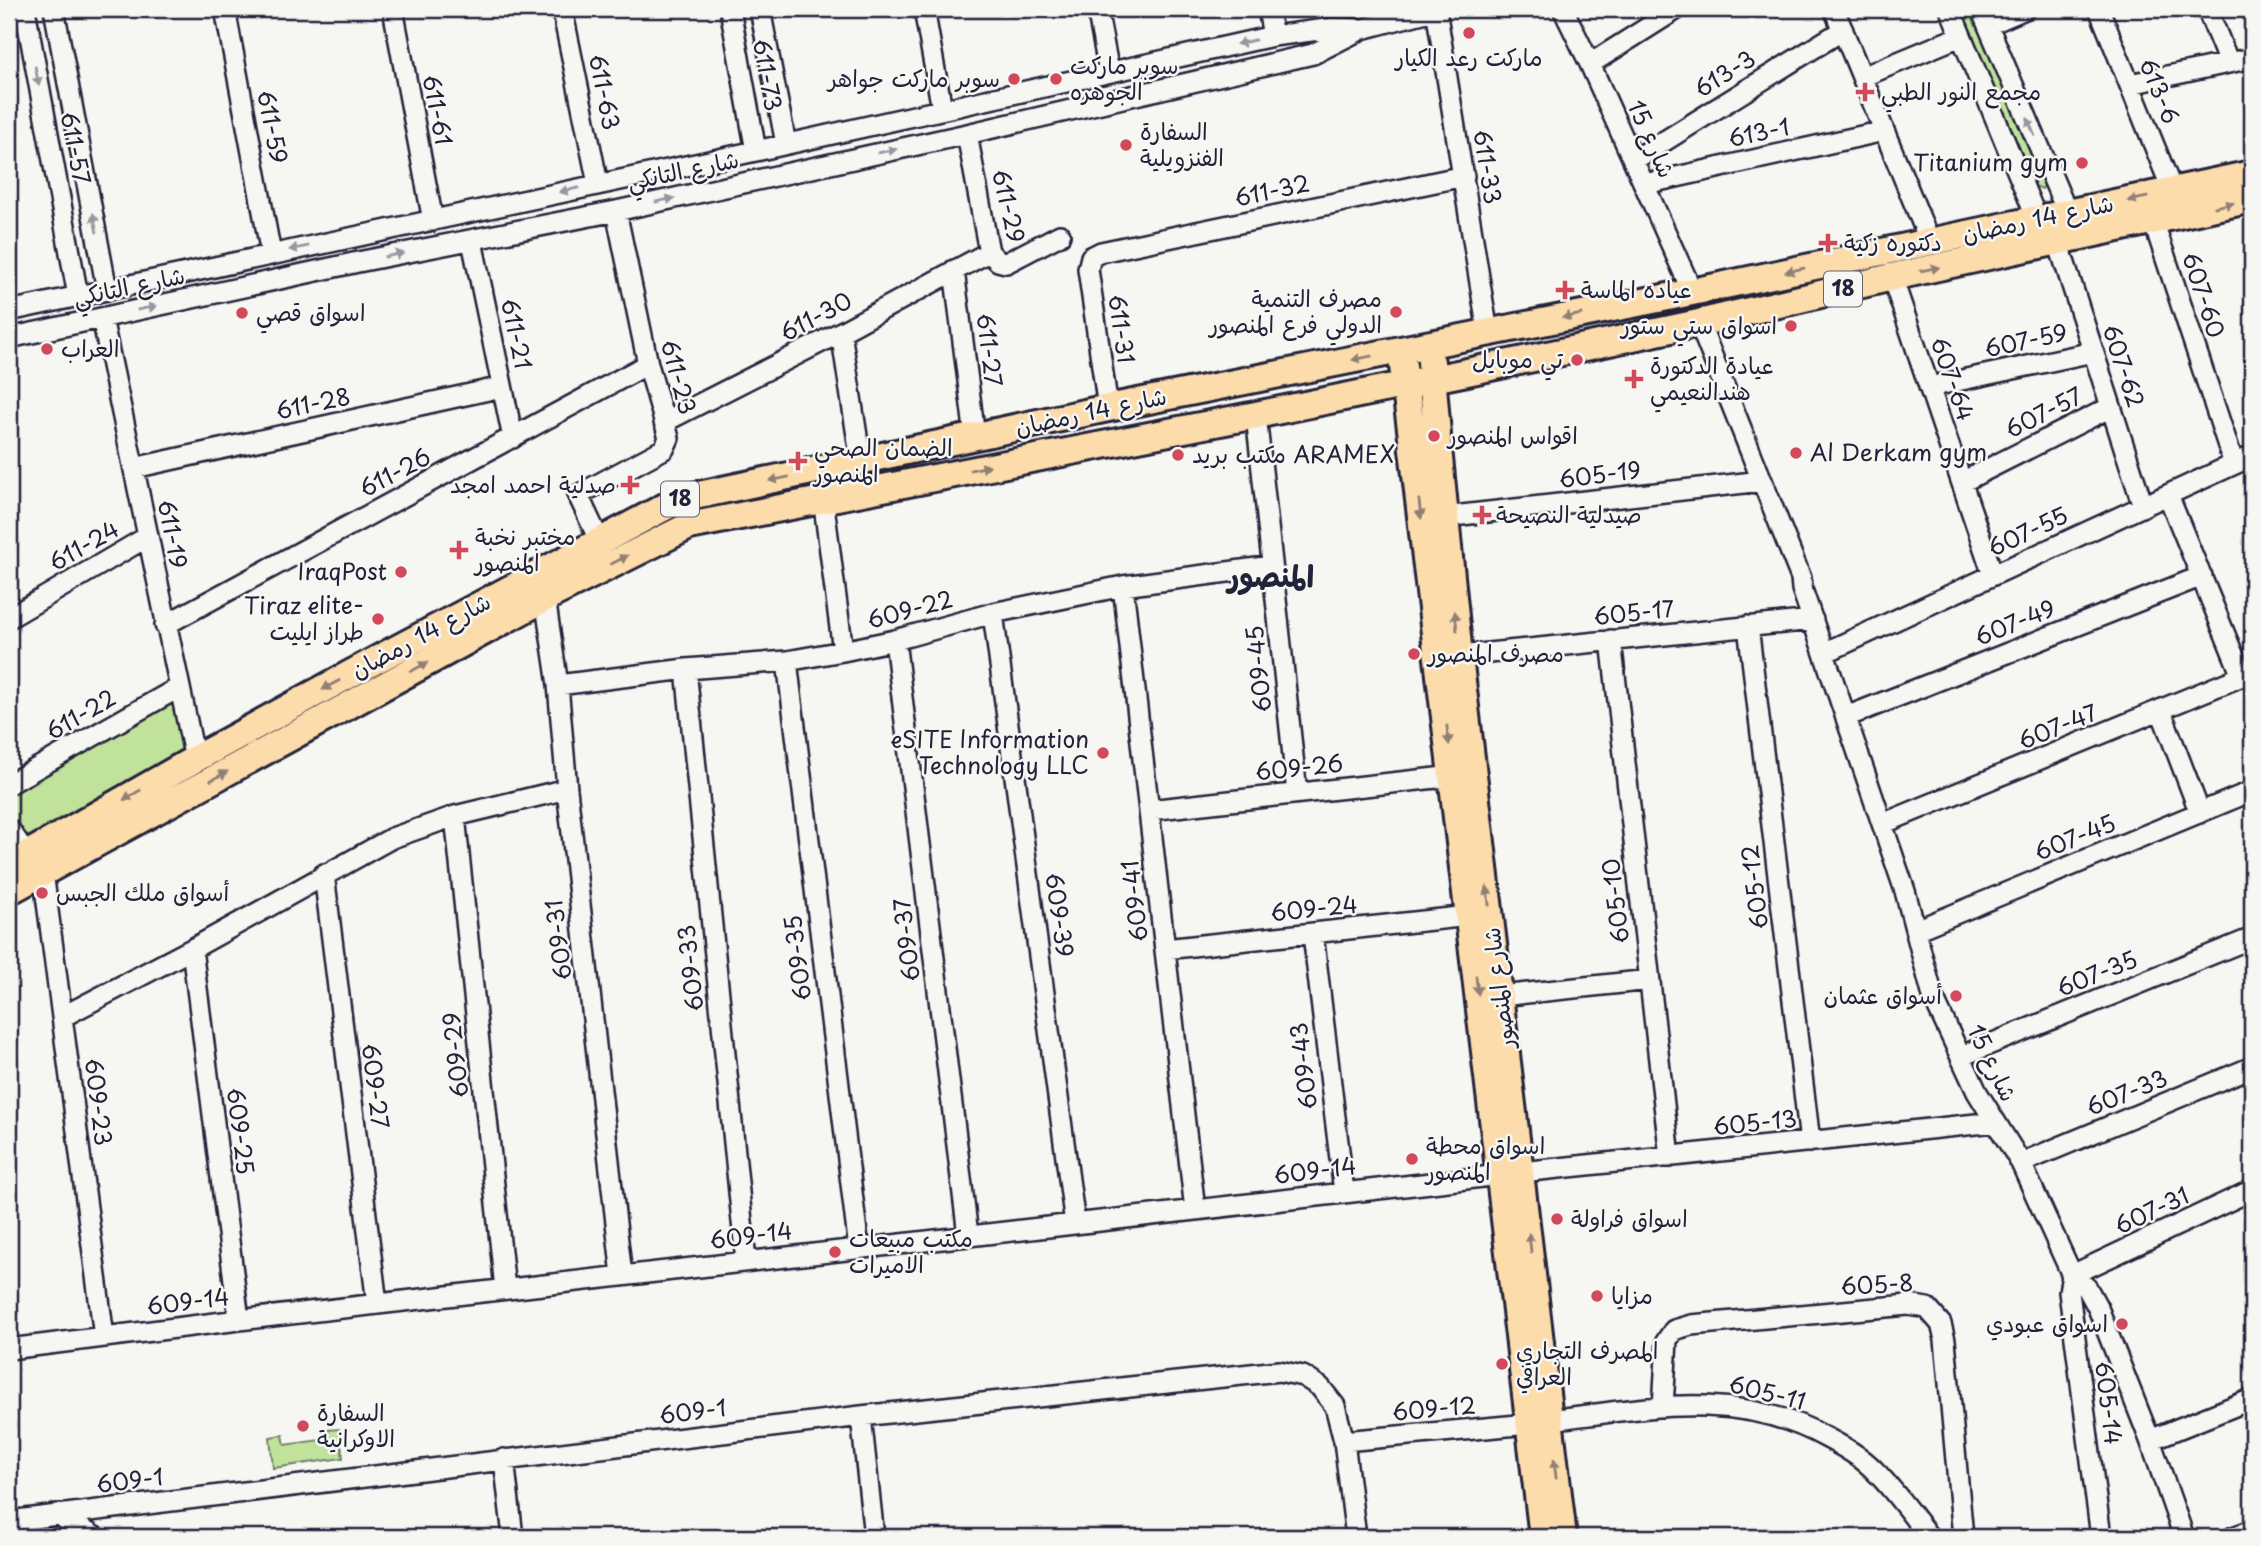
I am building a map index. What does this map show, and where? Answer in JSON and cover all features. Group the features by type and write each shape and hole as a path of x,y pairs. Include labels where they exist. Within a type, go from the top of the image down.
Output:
{"main road":[{"name":"شارع 14 رمضان","path":"9,891 26,864 195,759 531,576 680,499 1108,408 1401,351 2252,174"},
{"name":"شارع 14 رمضان","path":"26,864 688,526 1256,415 1696,324 1892,277 2252,199"},
{"name":"شارع المنصور","path":"1429,345 1433,378 1424,438 1454,776 1469,916 1511,1173"},
{"name":"شارع المنصور","path":"1401,351 1405,384 1424,438 1444,517 1500,996 1511,1173 1539,1422 1543,1537"},
{"name":"شارع المنصور","path":"1539,1422 1563,1537"}],"street":[{"name":"611-57","path":"25,9 78,296"},
{"name":"611-57","path":"54,9 107,290"},
{"name":"611-59","path":"225,9 271,254"},
{"name":"611-61","path":"393,9 433,221"},
{"name":"611-63","path":"562,9 598,184"},
{"name":"611-73","path":"730,9 756,151"},
{"name":"611-73","path":"760,9 786,144"},
{"path":"924,9 942,109"},
{"path":"1097,9 1109,72"},
{"path":"1268,9 1273,36"},
{"name":"شارع التانكي","path":"9,338 358,262 616,211 967,134 1313,54 1362,29 1437,9"},
{"name":"611-33","path":"1437,9 1488,333"},
{"name":"شارع 15","path":"1563,9 1692,291"},
{"path":"1590,64 1677,9"},
{"path":"1834,9 1930,242"},
{"path":"1950,9 2037,219"},
{"path":"2025,9 1984,17 2067,212"},
{"name":"613-6","path":"2099,9 2173,192"},
{"path":"2207,9 2229,63"},
{"name":"شارع التانكي","path":"9,311 756,151 1273,36 1334,27 1362,29"},
{"name":"613-3","path":"1634,160 1843,30"},
{"path":"1862,77 1961,36"},
{"path":"2130,84 2252,58"},
{"path":"1156,62 1162,88"},
{"name":"613-1","path":"1645,184 1884,131"},
{"name":"611-29","path":"967,134 989,251 998,261 1006,263 1060,235"},
{"name":"611-32","path":"1091,257 1101,252 1464,176"},
{"name":"611-23","path":"600,542 578,495 664,449 669,438 648,363 616,211"},
{"name":"607-60","path":"2153,220 2234,464"},
{"path":"353,238 358,262"},
{"name":"611-21","path":"472,241 513,438"},
{"name":"607-62","path":"2058,242 2143,506"},
{"name":"611-30","path":"664,422 841,332 989,251"},
{"name":"611-31","path":"1091,257 1088,269 1108,408"},
{"name":"611-27","path":"954,270 975,437"},
{"name":"607-64","path":"1892,277 1993,575"},
{"path":"29,307 35,332"},
{"name":"611-19","path":"102,318 195,759"},
{"name":"شارع 15","path":"1696,324 1813,620 1916,930 1933,997 1995,1122 2021,1163 2072,1275 2087,1288 2098,1308 2150,1440 2184,1537"},
{"path":"841,332 861,462"},
{"name":"607-59","path":"1929,387 2092,352"},
{"name":"611-26","path":"165,625 648,363"},
{"name":"611-28","path":"134,468 502,387"},
{"name":"607-57","path":"1962,482 2111,407"},
{"name":"609-45","path":"1256,415 1297,793"},
{"name":"607-55","path":"1824,653 2252,456"},
{"name":"605-19","path":"1444,517 1759,481"},
{"path":"2168,495 2247,674"},
{"path":"823,498 843,652"},
{"name":"611-24","path":"9,614 147,537"},
{"name":"609-22","path":"558,685 685,669 786,661 843,652 993,613 1123,586 1272,566"},
{"name":"607-49","path":"1846,717 2202,576"},
{"name":"609-41","path":"1123,586 1195,1210"},
{"name":"609-31","path":"545,598 558,685 567,789 622,1276"},
{"name":"609-39","path":"993,613 1075,1224"},
{"name":"605-17","path":"1459,656 1813,620"},
{"name":"605-12","path":"1748,626 1810,1142"},
{"name":"609-37","path":"895,640 968,1235"},
{"name":"605-10","path":"1611,640 1671,1157"},
{"name":"609-35","path":"786,661 859,1249"},
{"name":"609-33","path":"685,669 746,1261"},
{"name":"607-47","path":"1882,824 2247,674"},
{"name":"611-22","path":"9,784 178,688"},
{"path":"2161,711 2200,813"},
{"name":"609-26","path":"1149,810 1454,776"},
{"path":"62,1017 192,949 392,838 455,816 567,789"},
{"name":"607-45","path":"1916,930 2252,791"},
{"name":"609-29","path":"455,816 505,1289"},
{"path":"9,829 26,864"},
{"name":"609-23","path":"26,864 62,1017 104,1337"},
{"name":"609-27","path":"324,874 377,1304"},
{"name":"609-24","path":"1165,949 1469,916"},
{"name":"609-43","path":"1313,934 1344,1192"},
{"name":"607-35","path":"1961,1056 2252,938"},
{"name":"609-25","path":"192,949 239,1320"},
{"path":"1500,996 1650,980"},
{"name":"607-33","path":"2021,1163 2252,1067"},
{"name":"605-13","path":"1511,1173 1995,1122"},
{"name":"609-14","path":"9,1349 1511,1173"},
{"name":"607-31","path":"2072,1275 2252,1190"},
{"name":"605-14","path":"2072,1275 2069,1292 2101,1537"},
{"name":"605-8","path":"1663,1407 1667,1340 1674,1329 1691,1325 1908,1304 1927,1308 1941,1324 1945,1340 1964,1537"},
{"name":"609-1","path":"9,1521 860,1416 1279,1371 1303,1376 1320,1387 1335,1406 1344,1441 1356,1537"},
{"path":"2150,1440 2252,1399"},
{"name":"605-11","path":"1539,1422 1706,1404 1792,1421 1817,1432 1859,1457 1875,1470 1929,1537"},
{"path":"860,1416 874,1537"},
{"name":"609-12","path":"1344,1441 1539,1422"},
{"path":"504,1459 513,1537"},
{"path":"57,1514 95,1537"},
{"path":"2233,1537 2252,1530"}],"green space":[{"path":"1962,9 1973,9 2045,183 2042,189 2035,186"},
{"path":"169,701 175,708 184,749 26,839 9,820 9,793"},
{"path":"339,1429 343,1458 273,1468 270,1437 283,1435 285,1445 328,1439 328,1430"}],"place":[{"name":"ماركت رعد الكيار","path":"1469,33"},
{"name":"سوبر ماركت جواهر","path":"1014,79"},
{"name":"سوبر ماركت الجوهره","path":"1056,79"},
{"name":"مجمع النور الطبي","path":"1865,92"},
{"name":"السفارة الفنزويلية","path":"1126,145"},
{"name":"Titanium gym","path":"2082,163"},
{"name":"دكتوره زكية","path":"1828,243"},
{"name":"عياده الماسة","path":"1565,290"},
{"name":"مصرف التنمية الدولي فرع المنصور","path":"1396,312"},
{"name":"اسواق قصي","path":"242,313"},
{"name":"اسواق ستي ستور","path":"1791,326"},
{"name":"العراب","path":"47,349"},
{"name":"تي موبايل","path":"1577,360"},
{"name":"عيادة الدكتورة هندالنعيمي","path":"1634,379"},
{"name":"اقواس المنصور","path":"1434,436"},
{"name":"Al Derkam gym","path":"1796,453"},
{"name":"مكتب بريد ARAMEX","path":"1178,455"},
{"name":"الضمان الصحي المنصور","path":"798,461"},
{"name":"صدلية احمد امجد","path":"630,485"},
{"name":"صيدلية النصيحة","path":"1482,515"},
{"name":"مختبر نخبة المنصور","path":"459,550"},
{"name":"IraqPost","path":"401,572"},
{"name":"Tiraz elite- طراز ايليت","path":"378,619"},
{"name":"مصرف المنصور","path":"1414,654"},
{"name":"eSITE Information Technology LLC","path":"1103,753"},
{"name":"أسواق ملك الجبس","path":"42,893"},
{"name":"أسواق عثمان","path":"1956,996"},
{"name":"اسواق محطة المنصور","path":"1412,1159"},
{"name":"اسواق فراولة","path":"1557,1219"},
{"name":"مكتب مبيعات الاميرات","path":"835,1252"},
{"name":"مزايا","path":"1597,1296"},
{"name":"اسواق عبودي","path":"2122,1324"},
{"name":"المصرف التجاري العراقي","path":"1502,1364"},
{"name":"السفارة الاوكرانية","path":"303,1426"}],"district":[{"name":"المنصور","path":"1271,577"}]}
